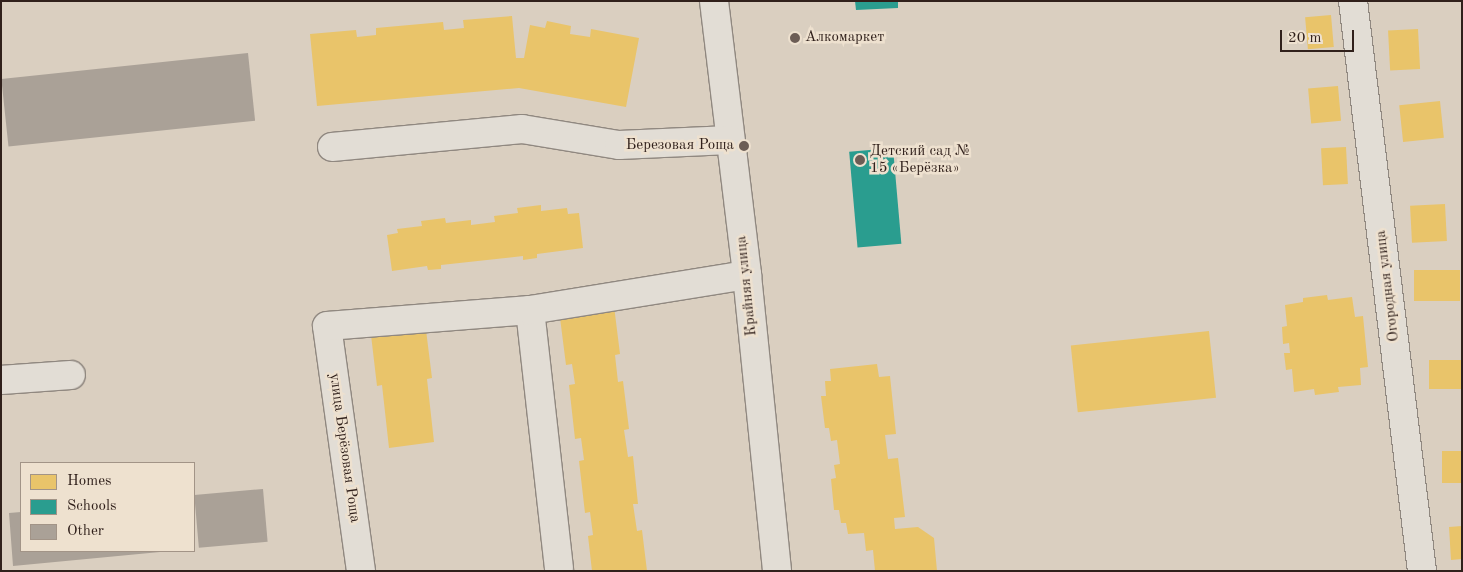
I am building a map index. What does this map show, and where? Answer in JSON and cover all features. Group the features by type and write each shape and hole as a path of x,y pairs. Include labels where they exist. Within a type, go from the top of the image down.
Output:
{"street":[{"name":"Крайняя улица","path":"714,1 747,275 777,571"},
{"name":"Огородная улица","path":"1353,1 1422,571"},
{"path":"332,147 522,130 619,145 730,140"},
{"path":"553,570 530,310 747,275"},
{"name":"улица Берёзовая Роща","path":"361,571 327,326 530,310"},
{"path":"1,380 71,375"}],"building: Homes":[{"path":"1331,15 1334,47 1308,49 1305,17"},
{"path":"512,16 516,58 524,58 530,25 545,28 547,21 571,26 570,34 590,37 591,29 639,38 626,107 519,88 317,106 310,34 356,30 357,37 376,35 376,28 443,22 444,30 464,28 463,20"},
{"path":"1418,29 1420,69 1390,71 1388,31"},
{"path":"1338,86 1341,121 1311,123 1308,89"},
{"path":"1440,101 1444,138 1403,142 1399,105"},
{"path":"1346,147 1348,184 1323,185 1321,148"},
{"path":"1445,204 1447,241 1412,243 1410,206"},
{"path":"541,205 541,211 567,208 568,214 579,213 583,248 537,254 537,258 523,260 523,256 441,265 441,269 428,270 427,266 392,271 387,235 398,233 397,229 422,226 421,221 445,218 446,223 471,220 471,225 495,222 494,216 518,213 517,208"},
{"path":"1414,270 1460,270 1460,301 1414,301"},
{"path":"1327,295 1328,300 1352,297 1355,317 1363,316 1368,367 1360,368 1361,385 1338,387 1339,392 1315,395 1314,389 1294,392 1292,369 1286,370 1284,353 1290,353 1289,343 1283,344 1282,327 1287,326 1285,305 1303,302 1303,298"},
{"path":"614,306 620,354 615,355 618,382 623,381 629,429 624,430 628,457 633,456 638,504 633,504 637,531 642,530 647,571 592,571 588,536 593,535 590,512 585,513 579,461 584,460 581,438 575,439 569,385 575,384 572,364 566,365 559,310"},
{"path":"426,330 432,378 427,379 434,442 389,448 382,385 377,386 371,335"},
{"path":"1209,331 1216,398 1078,412 1071,346"},
{"path":"1429,360 1462,360 1462,389 1429,389"},
{"path":"877,364 879,377 890,376 896,434 885,435 888,459 898,458 905,517 894,518 895,529 918,527 934,538 937,571 875,571 873,550 866,551 864,533 848,534 846,523 841,523 839,510 834,510 831,479 836,478 834,465 840,464 837,440 831,441 829,428 825,428 821,396 826,396 825,381 831,381 830,369"},
{"path":"1442,451 1462,451 1462,483 1442,483"},
{"path":"1462,526 1462,559 1451,560 1449,527"}],"building: Schools":[{"path":"855,1 898,1 898,8 856,10"},
{"path":"893,148 901,244 858,247 849,152"}],"building: Other":[{"path":"248,53 255,121 8,147 1,79"},
{"path":"263,489 268,542 199,548 195,495"},
{"path":"20,512 20,552 160,552 13,566 9,513"}],"place":[{"name":"Алкомаркет","path":"795,38"},
{"name":"Березовая Роща","path":"744,146"},
{"name":"Детский сад № 15 «Берёзка»","path":"860,160"}]}
